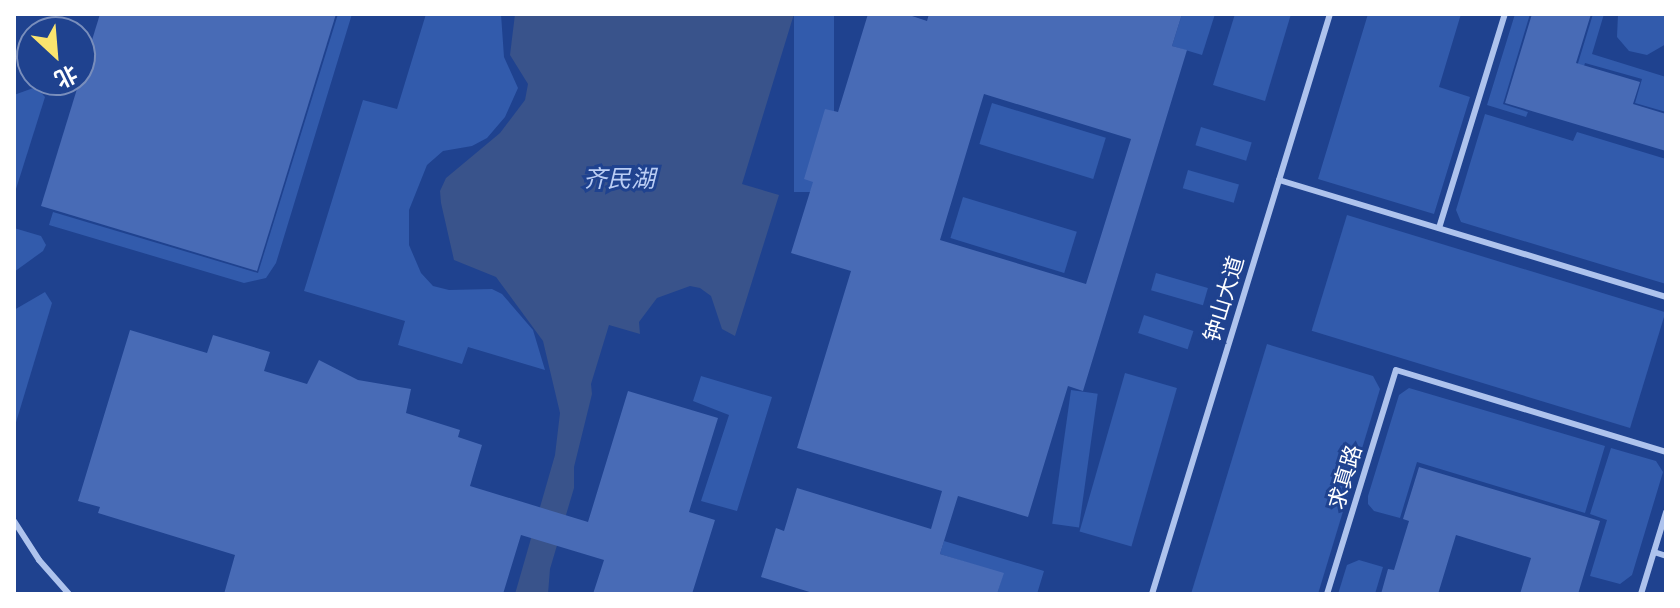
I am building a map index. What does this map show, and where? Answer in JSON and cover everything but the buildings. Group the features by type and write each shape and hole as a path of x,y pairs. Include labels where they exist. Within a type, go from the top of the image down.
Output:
{"lane":[{"name":"钟山大道","path":"1152,594 1330,14"},
{"path":"1439,228 1505,14"},
{"path":"1279,180 1666,297"},
{"name":"求真路","path":"1327,594 1396,370 1666,452"},
{"path":"1641,594 1666,512"},
{"path":"14,521 39,560 69,594"},
{"path":"1654,552 1666,556"}],"shaded area":[{"path":"338,14 352,14 276,263 266,278 244,283 49,225 53,212 258,273"},
{"path":"426,14 501,14 504,57 518,88 505,117 487,138 472,146 443,151 427,165 409,210 409,245 421,273 433,286 449,290 492,289 502,294 533,330 545,370 468,347 462,364 398,345 405,321 304,291 363,100 397,109"},
{"path":"794,14 834,14 834,192 794,192"},
{"path":"1182,14 1215,14 1202,55 1172,46"},
{"path":"1235,14 1291,14 1265,101 1213,85"},
{"path":"1368,14 1461,14 1439,87 1470,97 1434,214 1318,179"},
{"path":"1515,14 1530,14 1503,104 1528,112 1526,117 1487,105"},
{"path":"1593,14 1604,14 1592,54 1666,77 1666,112 1635,103 1642,79 1585,63 1581,75 1575,73"},
{"path":"1618,14 1666,14 1666,44 1647,55 1629,51 1617,37"},
{"path":"14,95 45,97 16,189"},
{"path":"992,103 1106,138 1093,179 979,144"},
{"path":"1485,114 1573,141 1577,132 1666,159 1666,284 1461,222 1456,210"},
{"path":"1201,127 1252,142 1246,161 1195,145"},
{"path":"1188,170 1239,185 1234,203 1183,188"},
{"path":"963,197 1077,232 1064,273 950,238"},
{"path":"1347,215 1665,312 1630,428 1312,331"},
{"path":"14,228 41,236 46,245 43,251 14,272"},
{"path":"1156,273 1208,288 1203,305 1151,290"},
{"path":"45,292 52,303 14,429 14,310"},
{"path":"1144,315 1193,331 1188,349 1138,333"},
{"path":"1267,344 1373,376 1380,389 1318,594 1191,594"},
{"path":"1125,373 1177,388 1131,546 1080,532"},
{"path":"701,376 772,397 737,511 701,501 729,415 693,401"},
{"path":"1409,388 1605,446 1585,513 1417,462 1400,518 1374,511 1368,504 1368,496 1399,395"},
{"path":"1071,390 1098,394 1079,527 1052,524"},
{"path":"1611,448 1656,461 1663,472 1632,575 1620,584 1590,576 1607,520 1590,514"},
{"path":"944,541 1044,571 1037,594 997,594 1003,574 940,554"},
{"path":"1359,560 1383,567 1375,594 1338,594 1347,565"}],"water":[{"name":"齐民湖","path":"515,14 794,14 742,184 779,195 735,336 722,329 711,296 700,288 690,286 657,298 639,322 640,334 609,325 591,384 592,394 574,467 574,488 550,569 548,594 515,594 555,455 560,413 543,341 496,277 454,260 440,191 446,178 500,133 525,100 528,84 510,55"}]}
